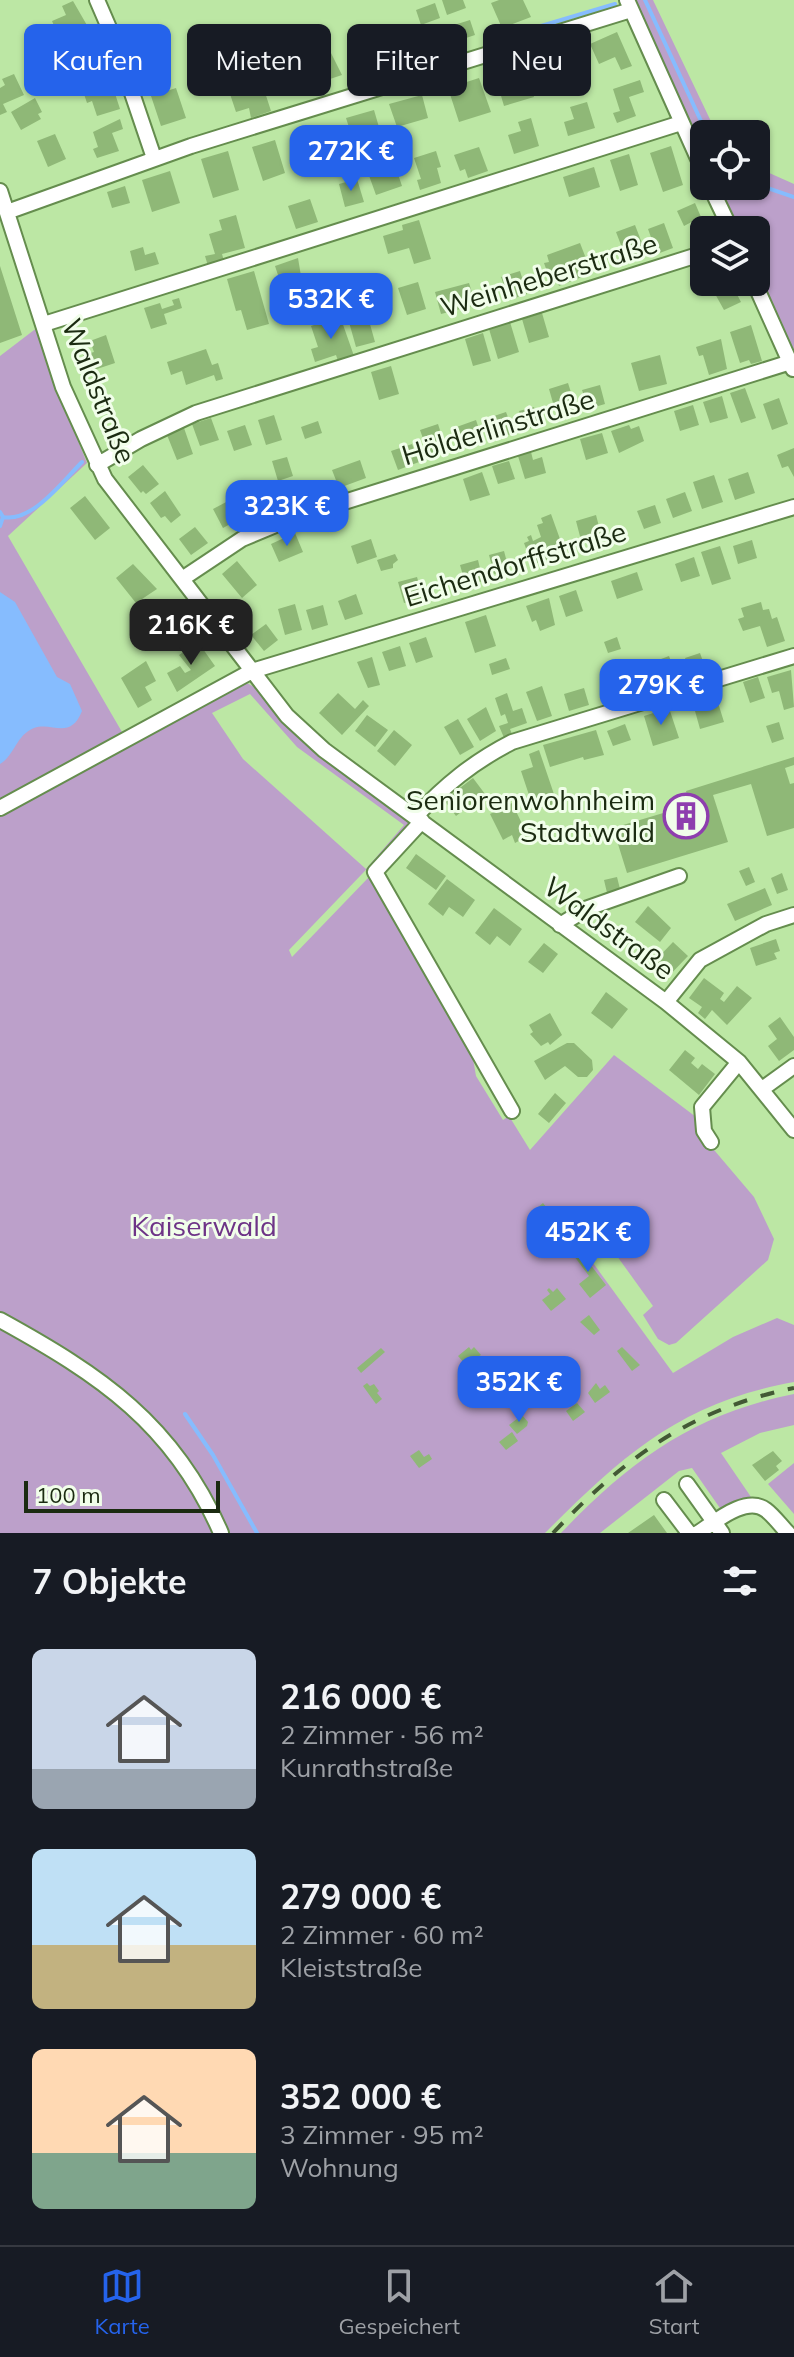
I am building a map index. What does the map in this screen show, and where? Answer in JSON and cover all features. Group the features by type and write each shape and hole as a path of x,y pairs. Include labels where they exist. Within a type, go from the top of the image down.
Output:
{"street":[{"path":"97,0 113,37 154,158"},
{"path":"7,212 154,158 629,5 690,142"},
{"path":"44,324 681,123"},
{"name":"Waldstraße","path":"0,191 68,400 97,465 116,496 305,735 666,1002 739,1062 794,1130"},
{"name":"Weinheberstraße","path":"97,465 141,439 196,413 690,257"},
{"path":"761,296 793,365"},
{"name":"Hölderlinstraße","path":"182,579 242,539 290,519 793,365"},
{"name":"Eichendorffstraße","path":"0,808 252,671 794,507"},
{"path":"512,1111 375,872 448,782 479,759 512,742 794,656"},
{"path":"560,925 588,908 679,876"},
{"path":"666,1002 700,960 766,924 794,915"},
{"path":"711,1142 704,1131 702,1107 739,1062"},
{"path":"762,1089 794,1066"},
{"path":"0,1320 54,1350 132,1405 176,1457 221,1533"},
{"path":"687,1484 720,1524"},
{"path":"664,1500 689,1533"},
{"path":"698,1533 753,1505 764,1508 788,1533"}],"green space":[{"path":"636,0 653,0 710,120 690,120"},
{"path":"770,173 794,184 794,350 770,296 770,216 734,216 726,200 770,200"},
{"path":"38,327 57,389 87,463 8,536 122,732 0,801 0,356"},
{"name":"Kaiserwald","path":"245,682 256,688 299,739 408,819 410,824 289,950 292,957 369,877 472,1053 476,1076 503,1120 509,1116 530,1150 614,1055 696,1117 709,1144 754,1197 774,1239 768,1260 676,1343 669,1345 658,1339 643,1315 653,1306 604,1238 594,1245 580,1245 673,1373 733,1337 777,1318 794,1325 794,1382 718,1403 656,1436 601,1479 545,1533 0,1533 0,814","holes":["250,694 297,747 404,825 366,869 243,759 212,713"]},
{"path":"794,1394 794,1425 760,1433 721,1453 751,1497 722,1511 692,1468 679,1471 600,1533 561,1533 612,1484 666,1444 725,1414"},
{"path":"794,1463 794,1514 768,1484"}],"water":[{"path":"0,592 15,602 57,677 70,684 82,711 77,720 66,728 41,726 28,731 0,764"}],"building":[{"path":"442,0 463,0 466,8 447,15"},
{"path":"523,0 531,17 513,24 500,24 491,3"},
{"path":"73,1 86,24 53,24 52,21 66,15 62,6"},
{"path":"435,3 440,18 421,24 416,10"},
{"path":"470,20 475,35 467,38 467,24 457,24"},
{"path":"617,32 632,66 621,70 615,57 599,64 591,44"},
{"path":"331,53 342,75 331,79"},
{"path":"14,74 24,95 3,104 7,112 0,115 0,88 5,85 2,79"},
{"path":"479,78 491,112 459,122 451,96 467,96 467,82"},
{"path":"640,80 644,92 629,97 636,116 617,123 613,113 620,111 613,89"},
{"path":"176,88 186,118 161,126 151,96 171,96 171,90"},
{"path":"85,96 116,96 120,109 97,116 92,101 87,103"},
{"path":"231,96 266,96 271,111 251,118 249,108 236,112"},
{"path":"422,96 428,118 397,127 389,104"},
{"path":"501,96 534,96 534,97 504,106"},
{"path":"35,98 42,112 38,114 41,119 21,130 11,112"},
{"path":"587,102 595,128 568,136 564,122 574,119 570,107"},
{"path":"374,110 383,141 356,149 346,118"},
{"path":"531,118 539,146 514,154 508,135 521,131 518,122"},
{"path":"120,119 123,129 112,133 119,151 97,158 93,149 98,147 93,132"},
{"path":"322,126 332,157 308,165 298,134"},
{"path":"55,134 66,159 48,167 37,141"},
{"path":"275,140 285,173 263,181 252,147"},
{"path":"671,146 683,185 663,192 650,153"},
{"path":"479,147 488,171 468,178 465,169 460,171 454,155"},
{"path":"228,151 239,190 213,198 201,159"},
{"path":"436,151 441,167 437,168 441,183 420,190 417,180 421,179 414,158"},
{"path":"629,154 638,185 620,191 610,160"},
{"path":"394,162 402,186 376,195 367,170"},
{"path":"594,167 600,187 569,197 563,177"},
{"path":"170,171 180,203 152,212 142,180"},
{"path":"357,179 364,202 345,207 339,184"},
{"path":"125,186 130,203 112,208 107,192"},
{"path":"310,199 318,222 296,229 288,206"},
{"path":"695,203 701,216 690,216 690,223 684,226 677,211"},
{"path":"236,215 245,248 222,254 224,261 208,266 205,256 215,254 209,234 222,230 219,220"},
{"path":"419,220 431,259 414,264 409,248 388,254 383,236 403,230 402,225"},
{"path":"664,223 673,248 657,254 648,229"},
{"path":"635,225 645,251 626,258 616,232"},
{"path":"580,243 587,261 577,265 582,277 559,286 556,278 550,280 544,263 549,262 547,255"},
{"path":"143,247 145,255 155,252 159,264 135,271 130,251"},
{"path":"298,258 301,276 291,276 294,285 276,291 273,280 279,278 275,266"},
{"path":"0,266 22,335 0,343"},
{"path":"254,271 269,324 247,330 241,310 236,311 227,279"},
{"path":"520,271 527,294 509,300 501,277"},
{"path":"334,276 339,291 323,296 318,280"},
{"path":"418,282 426,309 407,315 398,288"},
{"path":"469,283 476,305 441,314 435,292"},
{"path":"716,296 738,296 741,302 724,310"},
{"path":"179,298 182,308 164,314 167,324 151,329 144,308 160,303 162,309 174,305 172,300"},
{"path":"366,310 375,342 356,347 347,315"},
{"path":"542,313 549,337 529,343 522,319"},
{"path":"340,316 354,356 338,361 336,355 315,362 311,349 318,347 311,326"},
{"path":"510,322 519,352 498,359 489,329"},
{"path":"751,325 762,361 740,363 730,332"},
{"path":"483,333 491,361 473,366 465,339"},
{"path":"106,335 115,363 88,372 83,355 94,352 90,341"},
{"path":"721,339 727,369 709,375 703,355 699,356 696,347"},
{"path":"206,349 212,365 218,363 223,379 216,381 214,375 186,385 182,371 171,375 167,362"},
{"path":"660,355 667,384 639,391 631,363"},
{"path":"391,366 399,394 379,400 371,372"},
{"path":"568,383 577,411 557,417 549,389"},
{"path":"600,385 605,404 588,409 582,390"},
{"path":"745,388 756,418 741,423 730,393"},
{"path":"722,396 728,418 710,423 703,402"},
{"path":"779,398 788,424 772,430 763,404"},
{"path":"693,405 699,425 680,431 674,411"},
{"path":"534,407 540,425 525,430 519,411"},
{"path":"506,412 514,433 498,438 491,417"},
{"path":"274,415 282,440 266,445 258,420"},
{"path":"211,418 219,440 200,446 192,424"},
{"path":"476,420 483,441 459,450 451,429"},
{"path":"318,421 322,433 305,439 301,427"},
{"path":"438,424 447,452 430,458 420,430"},
{"path":"245,425 252,445 234,451 227,431"},
{"path":"629,425 631,429 639,426 644,441 619,453 611,431"},
{"path":"184,428 193,454 177,460 167,435"},
{"path":"602,433 608,453 586,460 580,439"},
{"path":"412,444 419,462 398,470 391,451"},
{"path":"794,448 794,477 788,466 782,468 777,455"},
{"path":"531,452 533,460 542,457 546,473 525,479 518,456"},
{"path":"287,457 293,476 278,481 272,461"},
{"path":"360,460 366,478 339,488 332,470"},
{"path":"509,461 515,479 498,484 492,466"},
{"path":"143,465 159,484 146,494 141,493 128,477"},
{"path":"482,472 490,495 470,501 463,479"},
{"path":"748,472 755,493 735,500 728,479"},
{"path":"714,475 723,502 702,509 693,482"},
{"path":"267,482 275,506 254,513 246,488"},
{"path":"165,491 181,515 171,523 165,516 161,518 150,503"},
{"path":"685,492 692,511 673,518 666,499"},
{"path":"85,496 110,528 95,540 70,508"},
{"path":"230,500 239,519 223,528 213,509"},
{"path":"655,505 661,523 644,529 637,511"},
{"path":"551,514 565,553 532,565 524,543 529,541 527,537 531,535 533,541 541,537 537,525 543,523 541,518"},
{"path":"596,515 602,538 582,544 576,521"},
{"path":"195,527 208,543 191,555 179,539"},
{"path":"295,533 303,552 279,562 271,544"},
{"path":"371,539 377,557 357,564 351,546"},
{"path":"752,540 757,558 738,564 733,546"},
{"path":"720,546 731,579 712,585 701,552"},
{"path":"504,551 509,570 494,574 489,555"},
{"path":"395,554 398,560 393,568 381,571 377,560"},
{"path":"694,557 700,576 681,582 675,564"},
{"path":"478,560 483,581 466,586 460,565"},
{"path":"237,561 257,585 242,598 222,574"},
{"path":"133,564 157,589 136,603 116,578"},
{"path":"637,572 643,590 617,599 611,581"},
{"path":"417,577 423,598 404,603 398,582"},
{"path":"576,590 583,611 566,617 559,596"},
{"path":"356,594 363,614 345,620 338,601"},
{"path":"549,598 555,625 540,631 536,620 532,622 526,606"},
{"path":"163,599 177,617 152,637 138,618"},
{"path":"761,602 763,610 769,609 772,619 777,617 785,641 767,647 760,626 743,631 738,619 744,617 741,608"},
{"path":"295,604 302,630 285,635 278,609"},
{"path":"323,605 328,625 312,630 306,610"},
{"path":"486,615 496,646 475,653 465,622"},
{"path":"266,624 278,640 264,651 251,635"},
{"path":"426,637 433,657 416,663 409,643"},
{"path":"617,637 621,649 608,653 604,642"},
{"path":"198,642 215,666 177,692 167,673 180,666 185,673 191,670 179,655"},
{"path":"400,646 406,666 389,671 382,652"},
{"path":"700,653 705,667 690,672 685,658"},
{"path":"669,656 677,678 660,683 653,662"},
{"path":"372,657 380,685 368,688 357,662"},
{"path":"506,658 510,669 492,675 489,664"},
{"path":"146,661 156,681 145,687 152,700 138,708 121,678"},
{"path":"635,662 644,686 626,693 617,668"},
{"path":"791,670 794,707 784,710 779,691 772,693 767,677"},
{"path":"758,677 765,698 750,703 743,682"},
{"path":"542,686 552,716 537,721 526,692"},
{"path":"584,688 589,705 569,711 564,694"},
{"path":"338,693 355,709 363,700 369,706 342,735 319,713"},
{"path":"507,693 513,711 522,708 527,723 510,729 513,737 505,740 499,726 508,723 505,714 501,716 495,698"},
{"path":"715,693 724,722 700,729 695,711 703,708 699,698"},
{"path":"486,707 496,731 480,741 467,719"},
{"path":"669,708 679,738 653,746 644,716"},
{"path":"367,715 388,730 375,747 355,731"},
{"path":"458,719 474,747 460,755 444,727"},
{"path":"779,722 784,739 772,743 766,726"},
{"path":"625,724 631,740 613,746 607,731"},
{"path":"394,730 412,745 395,766 377,751"},
{"path":"596,730 604,755 584,760 583,757 550,767 543,745"},
{"path":"539,750 557,803 534,810 521,771 533,767 529,754"},
{"name":"Seniorenwohnheim Stadtwald","path":"794,757 794,765 785,768 790,784 794,783 794,828 767,836 751,784 713,795 728,842 627,873 613,828 690,805 686,791"},
{"path":"473,778 485,794 456,816 444,800"},
{"path":"512,803 528,836 515,843 512,835 503,840 490,814"},
{"path":"416,854 446,876 436,890 406,868"},
{"path":"749,867 755,882 746,886 739,871"},
{"path":"782,873 788,890 777,894 771,878"},
{"path":"617,877 621,893 608,897 604,880"},
{"path":"447,879 475,900 463,917 449,907 443,916 428,904"},
{"path":"765,888 772,905 735,921 727,904"},
{"path":"648,906 671,928 660,942 635,922"},
{"path":"494,908 522,929 510,946 497,936 490,945 475,933"},
{"path":"776,939 780,951 774,953 777,959 756,966 750,948"},
{"path":"673,942 688,956 666,979 651,965"},
{"path":"544,943 558,954 543,973 528,962"},
{"path":"704,978 724,993 720,999 724,1002 737,986 752,998 727,1025 712,1010 705,1019 698,1013 702,1007 689,998"},
{"path":"606,992 628,1009 612,1029 591,1013"},
{"path":"550,1013 562,1035 550,1045 548,1042 541,1046 530,1034 533,1032 529,1025"},
{"path":"780,1017 794,1037 794,1050 779,1061 768,1046 777,1039 768,1026"},
{"path":"567,1043 574,1043 592,1060 593,1070 587,1077 578,1077 565,1066 545,1080 534,1061"},
{"path":"685,1050 695,1058 691,1063 698,1069 702,1064 715,1074 699,1095 669,1070"},
{"path":"555,1093 566,1103 549,1123 538,1114"},
{"path":"543,1203 550,1212 539,1222 531,1213"},
{"path":"574,1243 606,1285 590,1298 579,1284 589,1276 568,1248"},
{"path":"549,1288 553,1292 557,1288 566,1299 551,1311 542,1300 550,1294"},
{"path":"589,1315 600,1330 594,1335 580,1322"},
{"path":"469,1347 471,1350 474,1347 481,1355 465,1364 458,1356"},
{"path":"622,1347 640,1365 632,1371 617,1351"},
{"path":"381,1348 385,1352 361,1373 357,1368"},
{"path":"549,1358 553,1364 560,1358 568,1368 561,1374 558,1369 551,1375 542,1364"},
{"path":"367,1383 370,1386 374,1384 379,1391 377,1393 382,1399 376,1404 363,1386"},
{"path":"596,1383 600,1389 605,1385 610,1392 595,1403 588,1393"},
{"path":"577,1403 585,1412 573,1421 566,1411"},
{"path":"522,1415 528,1422 527,1426 517,1434 509,1425"},
{"path":"512,1432 518,1441 506,1450 499,1442"},
{"path":"419,1450 424,1457 429,1454 432,1459 419,1468 410,1456"},
{"path":"773,1451 782,1461 776,1466 779,1470 765,1481 752,1465"},
{"path":"654,1515 667,1533 628,1533"}],"waterway":[{"path":"645,0 701,120"},
{"path":"548,24 615,4"},
{"path":"770,189 794,197"},
{"path":"3,517 25,514 36,507 82,462"},
{"path":"0,512 3,517 0,526"},
{"path":"185,1414 213,1455 257,1533"}],"railway":[{"path":"553,1533 606,1482 662,1440 723,1409 794,1388"}],"place":[{"name":"Seniorenwohnheim Stadtwald","path":"686,816"}]}
